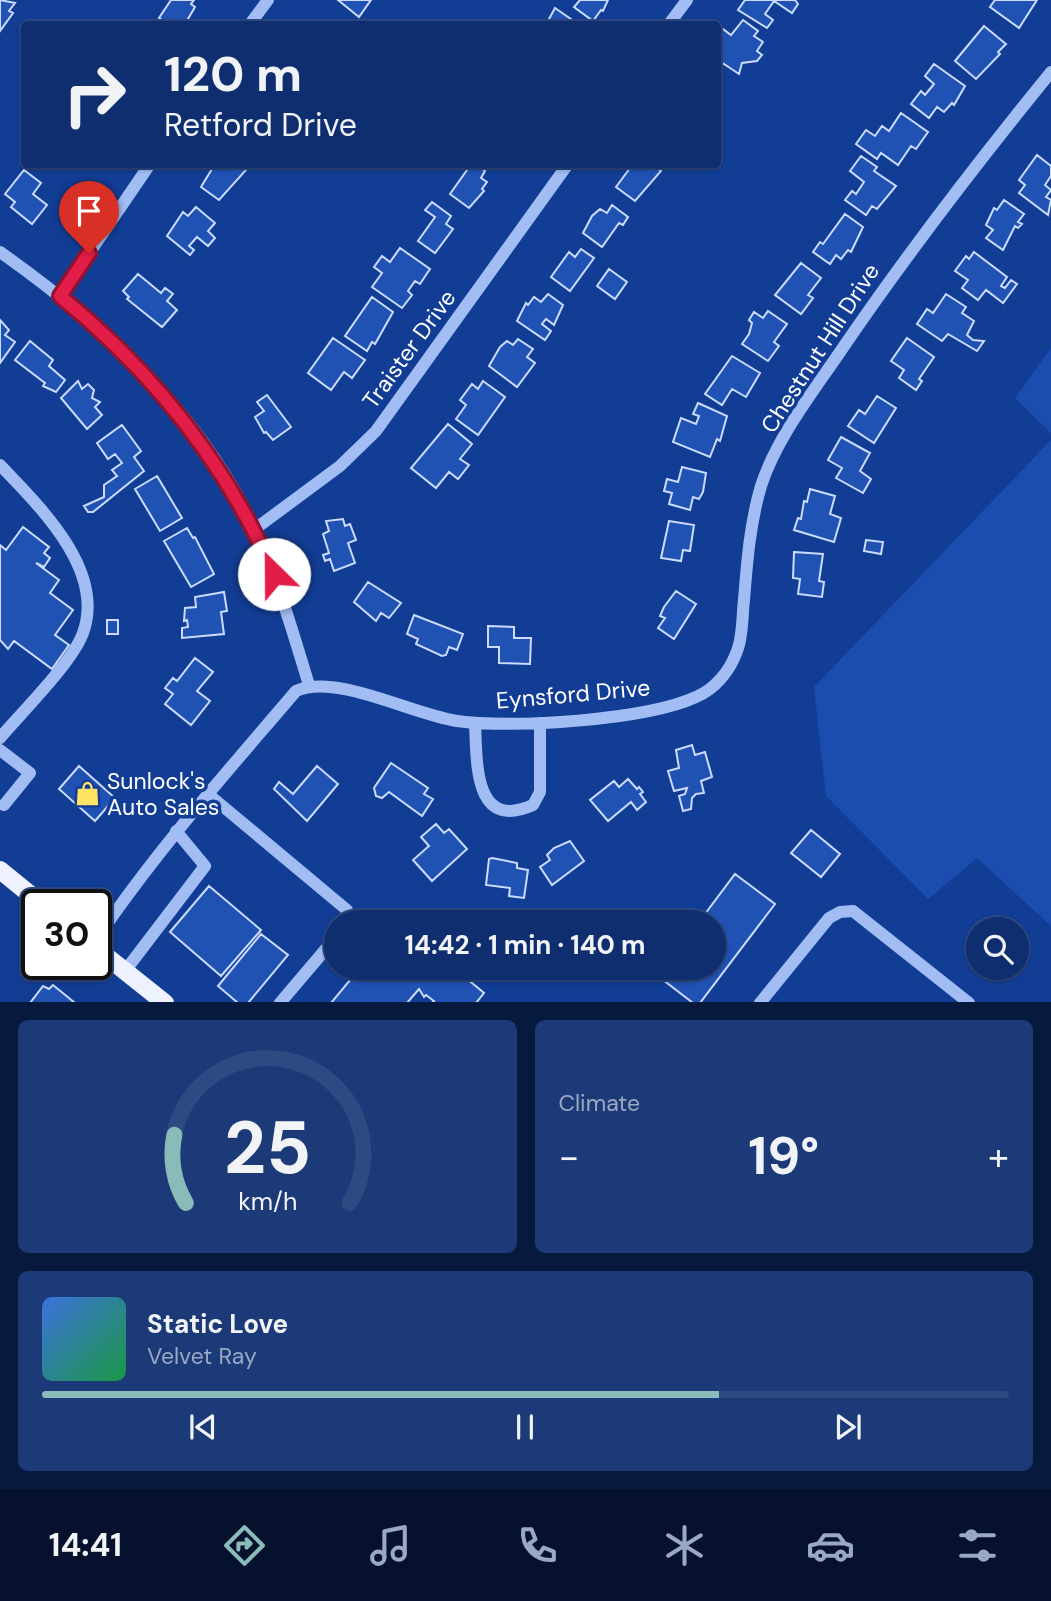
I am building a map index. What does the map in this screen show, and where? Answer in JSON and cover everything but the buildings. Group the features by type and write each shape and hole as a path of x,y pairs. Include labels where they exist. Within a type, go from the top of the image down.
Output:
{"main road":[{"path":"0,870 23,889"},
{"path":"112,961 164,1002"}],"street":[{"path":"252,21 268,0"},
{"path":"671,21 687,0"},
{"name":"Chestnut Hill Drive","path":"713,687 729,670 739,648 750,537 762,484 787,434 910,249 1051,72"},
{"path":"60,296 147,168"},
{"name":"Traister Drive","path":"254,529 340,466 376,431 565,168"},
{"path":"0,251 60,296 140,367 205,445 254,529 274,574 309,685 296,691 176,831 138,878 112,916"},
{"path":"0,465 58,527 80,572 88,611 82,635 68,656 0,738"},
{"name":"Eynsford Drive","path":"309,685 331,684 406,709 475,723 540,723 653,710 696,697 713,687"},
{"path":"475,723 477,771 483,790 490,804 498,810 510,812 533,805 540,792 540,723"},
{"path":"0,750 30,773 4,805"},
{"path":"208,794 347,910"},
{"path":"125,971 205,866 176,831"},
{"path":"761,1002 829,918 840,912 853,911 968,1002"},
{"path":"281,1002 324,951"}],"shaded area":[{"path":"1051,348 1051,433 1015,398"},
{"path":"1051,440 1051,926 977,858 928,899 826,796 814,687"}],"place":[{"name":"Sunlock's Auto Sales","path":"87,794"}],"route":[{"path":"89,253 60,296 140,367 205,445 244,508 274,574"}]}
